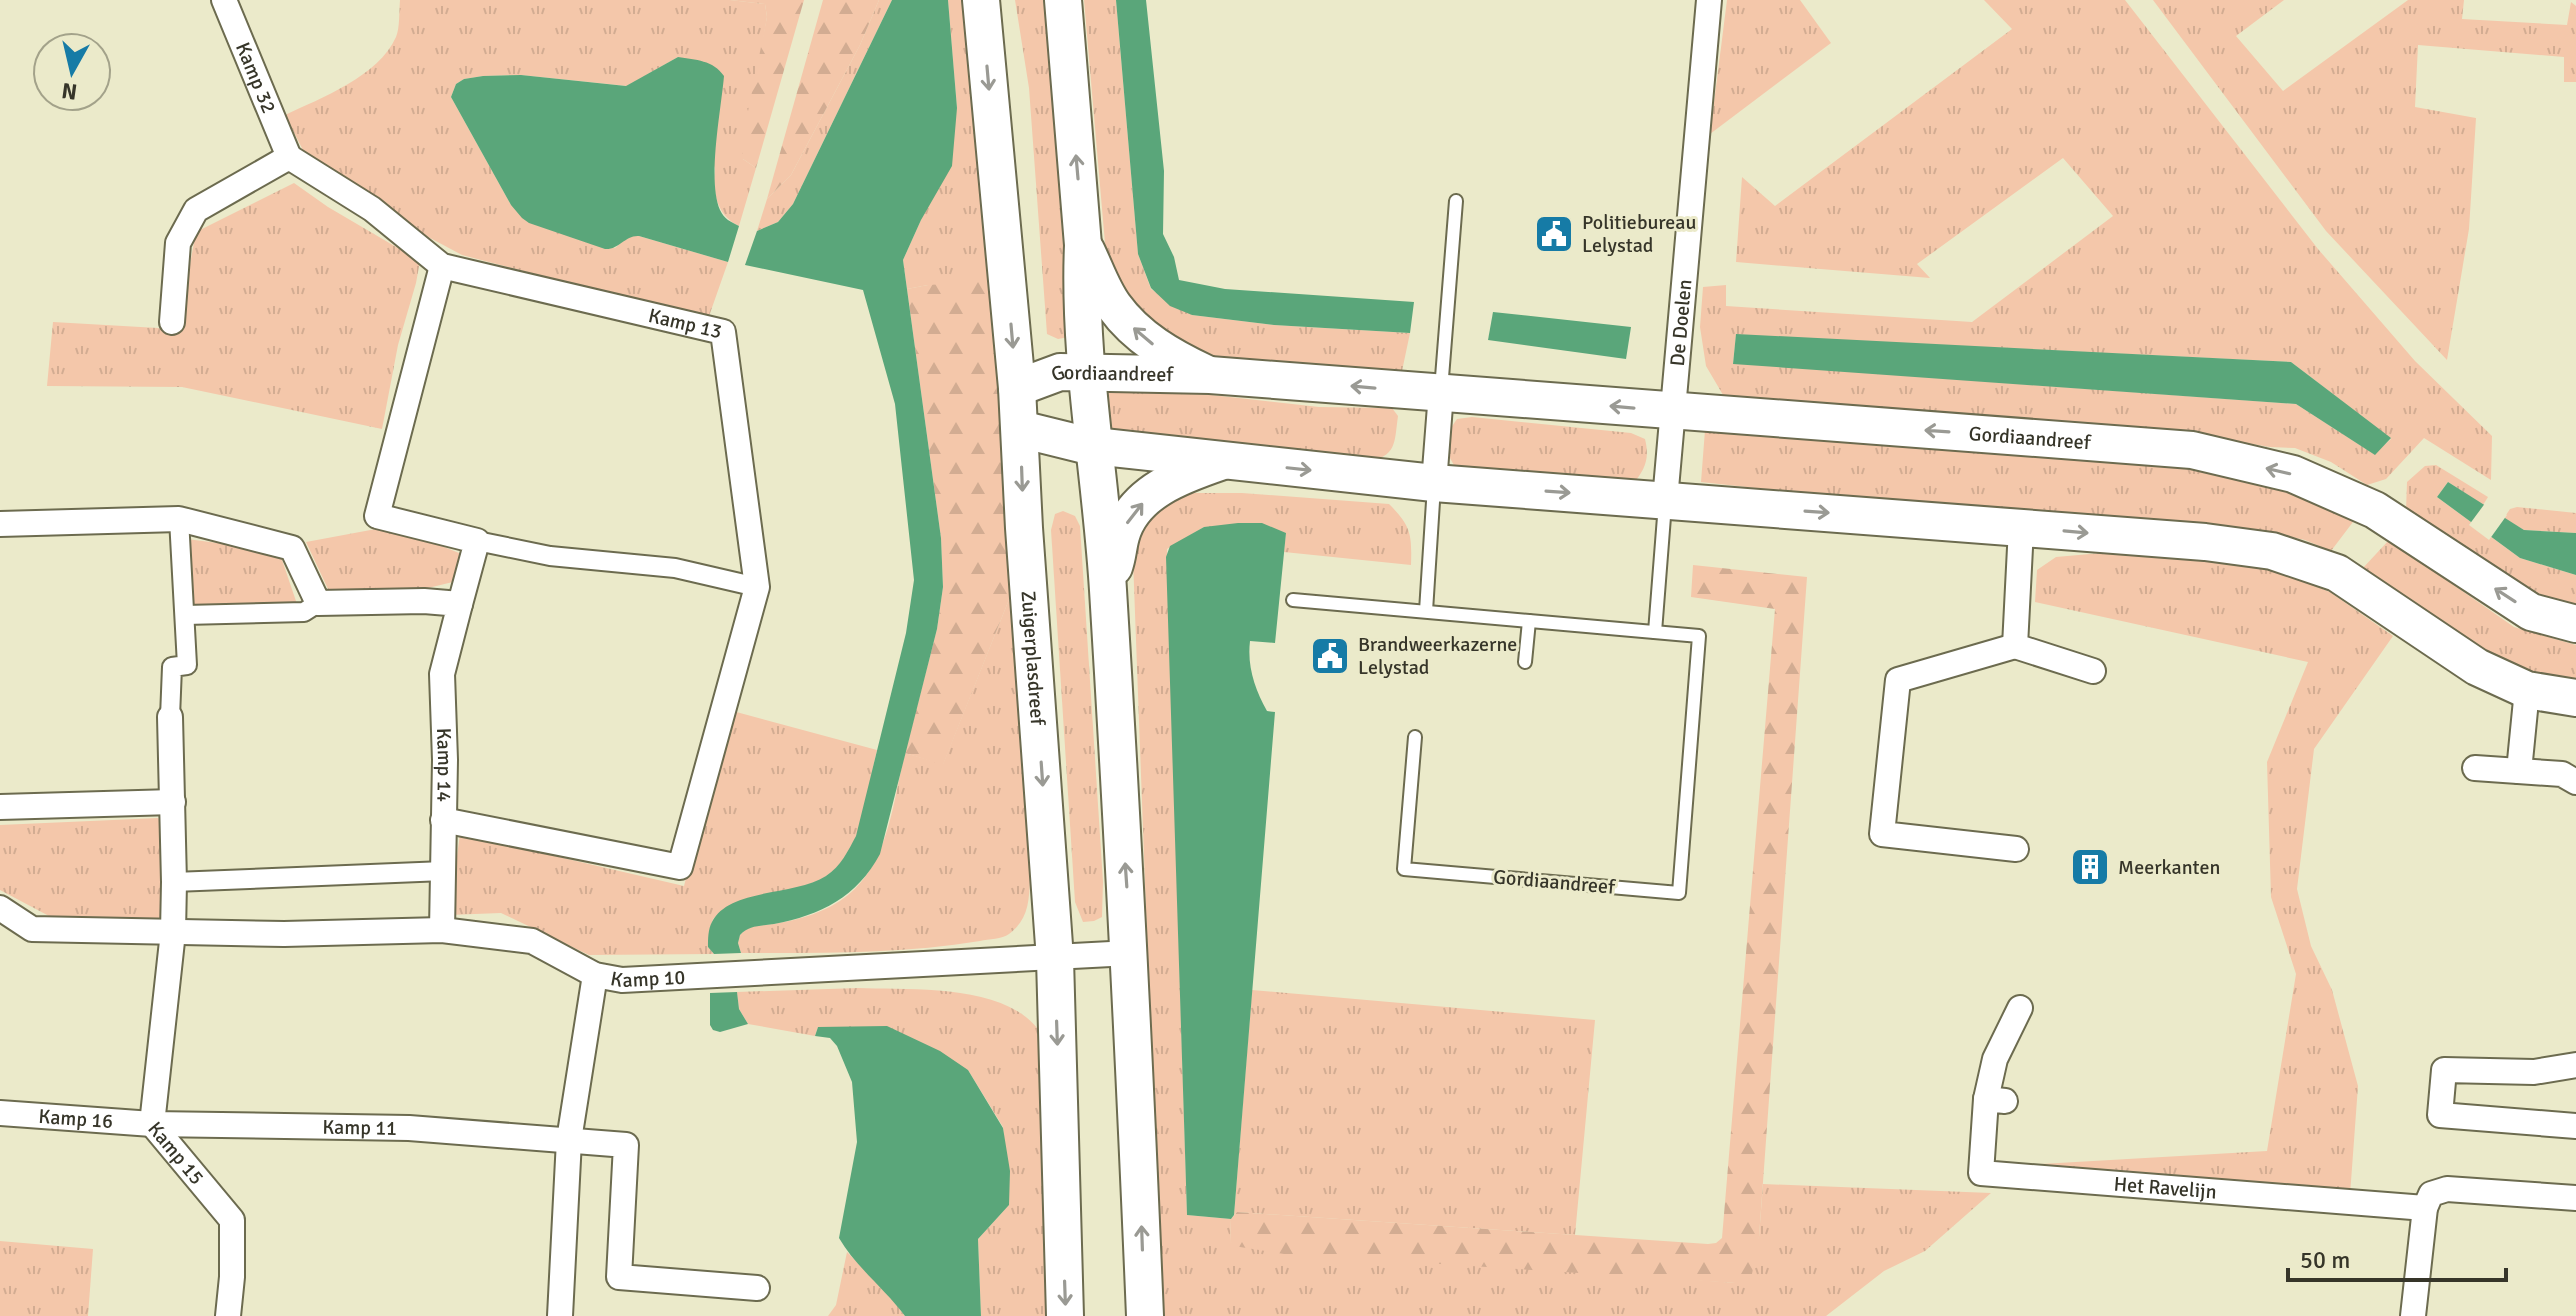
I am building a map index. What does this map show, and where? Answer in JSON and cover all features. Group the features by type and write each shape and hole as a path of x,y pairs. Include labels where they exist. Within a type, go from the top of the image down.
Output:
{"main road":[{"name":"Zuigerplasdreef","path":"981,0 1017,388 1055,959 1065,1316"},
{"path":"1063,0 1083,245 1087,372 1108,584 1130,953 1145,1316"},
{"name":"Gordiaandreef","path":"1083,245 1113,305 1133,327 1157,348 1210,375"},
{"name":"Gordiaandreef","path":"1017,388 1060,372 1210,375 2192,450 2293,474 2375,510 2531,612 2576,624"},
{"path":"1020,429 1095,446 1434,483 2205,542 2272,551 2337,573 2477,667 2527,690 2576,698"},
{"path":"1108,584 1118,556 1121,535 1130,515 1155,490 1221,461"}],"street":[{"name":"Kamp 32","path":"224,0 289,157"},
{"name":"De Doelen","path":"1665,500 1709,0"},
{"name":"Kamp 13","path":"289,157 372,209 442,266 723,332 757,587 680,867 443,820"},
{"path":"172,322 178,243 196,210 289,157"},
{"path":"442,266 377,516 550,556 675,568 757,587"},
{"path":"1434,483 1441,393"},
{"path":"173,932 172,667 187,665 179,519"},
{"path":"0,524 179,519 292,548 318,603"},
{"path":"2015,646 2021,528"},
{"name":"Kamp 14","path":"442,930 445,760 442,674 477,541"},
{"path":"185,615 304,612 318,603 424,601 460,604"},
{"path":"2016,849 1882,834 1898,680 2015,646 2093,671"},
{"path":"2519,771 2527,690"},
{"path":"2475,768 2562,774 2576,782"},
{"path":"0,807 173,802"},
{"path":"174,882 444,871"},
{"name":"Kamp 10","path":"0,908 32,929 284,934 442,930 532,941 595,975 622,980 1130,953"},
{"name":"Kamp 15","path":"173,932 152,1124 232,1220 228,1316"},
{"path":"560,1316 569,1140 595,975"},
{"name":"Het Ravelijn","path":"2020,1008 1995,1059 1996,1100 1981,1173 2425,1208"},
{"path":"2576,1065 2534,1072 2444,1070 2440,1115 2576,1126"},
{"name":"Kamp 16","path":"0,1113 152,1124"},
{"name":"Kamp 11","path":"152,1124 364,1127 626,1145 619,1277 757,1288"},
{"path":"2413,1316 2425,1208 2431,1194 2447,1189 2576,1198"}],"lane":[{"path":"1441,393 1456,201"},
{"path":"1426,611 1434,483"},
{"path":"1655,632 1665,500"},
{"name":"Gordiaandreef","path":"1293,600 1699,636 1679,893 1404,869 1415,737"},
{"path":"1525,662 1529,621"}],"green space":[{"path":"400,0 730,0 765,4 767,17 743,159 756,168 739,226 726,216 718,202 714,186 715,169 678,57 627,86 521,75 483,76 464,79 456,84 451,97 511,205 615,248 629,236 639,236 728,262 708,319 462,255 402,223 306,156 285,115 348,84 377,63 396,37"},
{"path":"730,0 804,0 756,168 743,159 742,141 767,17 765,4"},
{"path":"823,0 879,0 860,45 791,175 767,199"},
{"path":"879,0 892,0 793,204 778,222 757,231 767,199 791,175 860,45"},
{"path":"948,0 969,0 994,291 928,285 907,289 903,260 921,220 957,108"},
{"path":"1015,0 1045,0 1069,324 1069,337 1058,339 1047,334 1029,88"},
{"path":"1084,0 1116,0 1138,254 1151,289 1192,315 1274,325 1410,333 1402,371 1196,355 1128,309 1106,255"},
{"path":"1727,0 1800,0 1831,43 1710,134"},
{"path":"1984,0 2125,0 2318,249 2415,361 2492,436 2491,480 2424,438 2386,479 2367,485 2331,462 2295,448 2270,447 2187,433 1726,400 1706,366 1700,327 1703,287 1726,285 1726,306 1972,322 2113,216 2063,158 1917,264 1930,278 1736,262 1742,177 1775,206 2012,29","holes":["1736,335 2291,362 2391,439 2374,454 2296,404 1733,363"]},
{"path":"2153,0 2284,0 2236,36 2283,91 2408,0 2464,0 2462,19 2567,25 2571,2 2576,6 2576,82 2564,82 2564,57 2418,45 2415,107 2476,118 2469,229 2447,360 2326,231"},
{"path":"294,183 328,207 420,261 398,345 382,429 182,387 47,386 53,322 158,328 177,334 196,232"},
{"path":"979,282 994,291 1016,582 943,765 905,753 937,629 943,587 941,538 907,289"},
{"path":"1096,382 1319,407 1392,408 1398,416 1396,434 1389,452 1366,463 1100,435"},
{"path":"1472,417 1631,433 1645,439 1645,464 1632,485 1458,472 1447,451 1446,440 1457,419"},
{"path":"1705,430 2192,468 2300,492 2356,518 2331,551 2305,540 2274,533 1883,502 1701,482"},
{"path":"2436,465 2488,497 2483,505 2448,482 2437,497 2520,558 2576,575 2576,609 2542,603 2406,511 2407,482 2425,466"},
{"path":"1242,493 1389,504 1406,525 1411,565 1284,552 1286,533 1204,527 1167,549 1187,1215 1231,1219 1230,1242 1735,1283 1759,1237 1763,1184 1991,1193 1925,1251 1884,1271 1826,1316 1161,1316 1133,559 1139,531 1168,496"},
{"path":"2517,507 2576,513 2576,533 2524,530 2504,518 2510,509"},
{"path":"1063,511 1075,516 1080,526 1103,882 1102,917 1083,922 1075,902 1051,530 1055,514"},
{"path":"392,526 459,553 462,563 457,581 428,588 329,591 306,542"},
{"path":"187,539 279,551 297,604 188,612"},
{"path":"2389,540 2514,627 2576,645 2576,684 2523,671 2470,642 2362,569"},
{"path":"2101,553 2228,563 2277,571 2330,592 2393,636 2314,749 2297,889 2311,946 2332,990 2358,1086 2350,1195 2004,1166 2267,1151 2296,974 2271,897 2267,762 2308,662 2035,602 2037,570 2056,557"},
{"path":"1693,565 1807,577 1759,1237 1748,1282 1284,1254 1240,1247 1230,1242 1231,1219 1237,1212 1708,1244 1722,1238 1775,609 1691,597"},
{"path":"1016,582 1030,880 1028,903 1020,923 1003,937 950,945 860,952 741,953 738,943 746,929 822,911 848,895 862,881 881,848 905,753 943,764"},
{"path":"729,710 877,750 857,835 840,864 828,875 799,887 745,900 722,912 713,919 708,947 714,954 589,955 501,913 449,915 460,834 684,886"},
{"path":"158,818 166,827 162,919 49,916 0,890 0,825"},
{"path":"858,988 932,990 984,998 1008,1006 1027,1018 1042,1035 1049,1316 981,1316 978,1239 1009,1205 1003,1127 968,1070 818,1027 815,1036 748,1024 739,1009 737,992"},
{"path":"1252,990 1595,1020 1575,1235 1237,1212 1234,1215"},
{"path":"0,1241 93,1249 88,1316 0,1316"},
{"path":"847,1252 886,1291 905,1316 828,1316 836,1305"}],"shaded area":[{"path":"892,0 948,0 957,108 952,166 921,220 903,260 941,538 943,587 937,629 880,854 871,869 836,902 791,920 747,929 740,935 738,943 741,953 714,954 708,947 709,931 721,911 747,898 813,882 831,872 847,853 856,836 906,633 914,580 895,404 863,290 745,265 757,231 778,222 793,204"},
{"path":"1116,0 1146,0 1164,171 1163,234 1174,257 1179,280 1225,289 1414,302 1410,333 1274,325 1192,315 1170,306 1151,288 1138,254"},
{"path":"678,57 709,64 724,76 716,145 716,197 722,213 739,226 728,262 639,236 605,249 529,223 511,205 451,97 456,84 464,79 483,76 521,75 626,86"},
{"path":"1493,312 1631,327 1626,359 1488,340"},
{"path":"1736,334 2291,362 2391,438 2375,455 2296,404 1733,364"},
{"path":"2448,482 2524,530 2576,533 2576,575 2520,558 2437,497"},
{"path":"1262,523 1286,533 1275,643 1250,641 1251,669 1256,686 1267,711 1275,712 1234,1215 1231,1219 1187,1215 1166,557 1170,546 1204,527"},
{"path":"737,992 739,1009 748,1024 720,1032 713,1030 710,1025 710,993"},
{"path":"887,1026 940,1051 968,1070 1003,1128 1010,1171 1009,1205 978,1239 981,1316 905,1316 839,1238 857,1142 852,1082 837,1046 830,1038 815,1036 818,1027"}],"pier":[{"path":"2486,502 2507,515 2489,540 2469,525"}],"place":[{"name":"Politiebureau Lelystad","path":"1554,234"},
{"name":"Brandweerkazerne Lelystad","path":"1330,656"},
{"name":"Meerkanten","path":"2090,867"}]}
